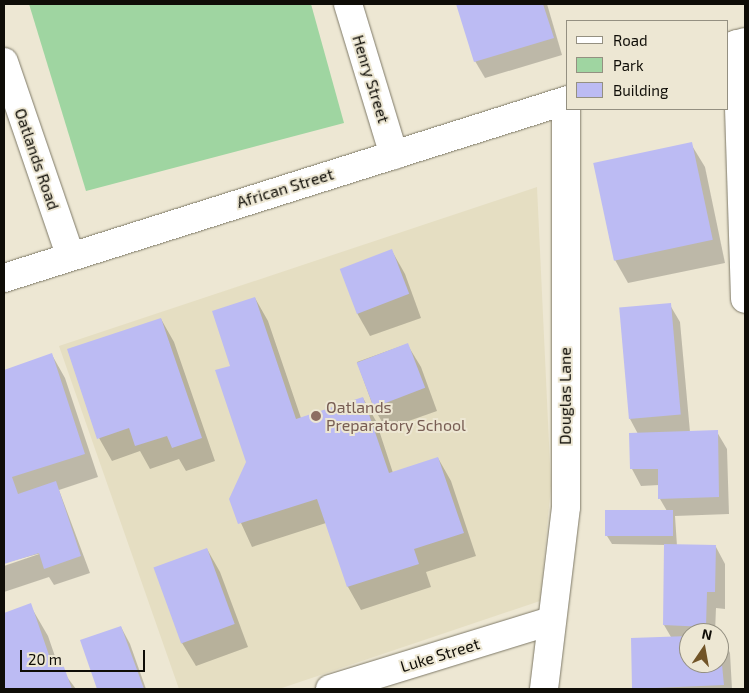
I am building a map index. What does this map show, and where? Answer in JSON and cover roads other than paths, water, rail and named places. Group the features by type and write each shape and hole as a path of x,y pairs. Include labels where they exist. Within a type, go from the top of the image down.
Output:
{"street":[{"name":"Henry Street","path":"348,4 394,155"},
{"path":"737,44 745,299"},
{"name":"Oatlands Road","path":"4,62 70,255"},
{"name":"African Street","path":"4,278 70,255 566,100"},
{"name":"Douglas Lane","path":"544,689 550,621 566,507 567,110"},
{"name":"Luke Street","path":"330,689 550,621"}],"place":[{"name":"Oatlands Preparatory School","path":"316,416"}]}
